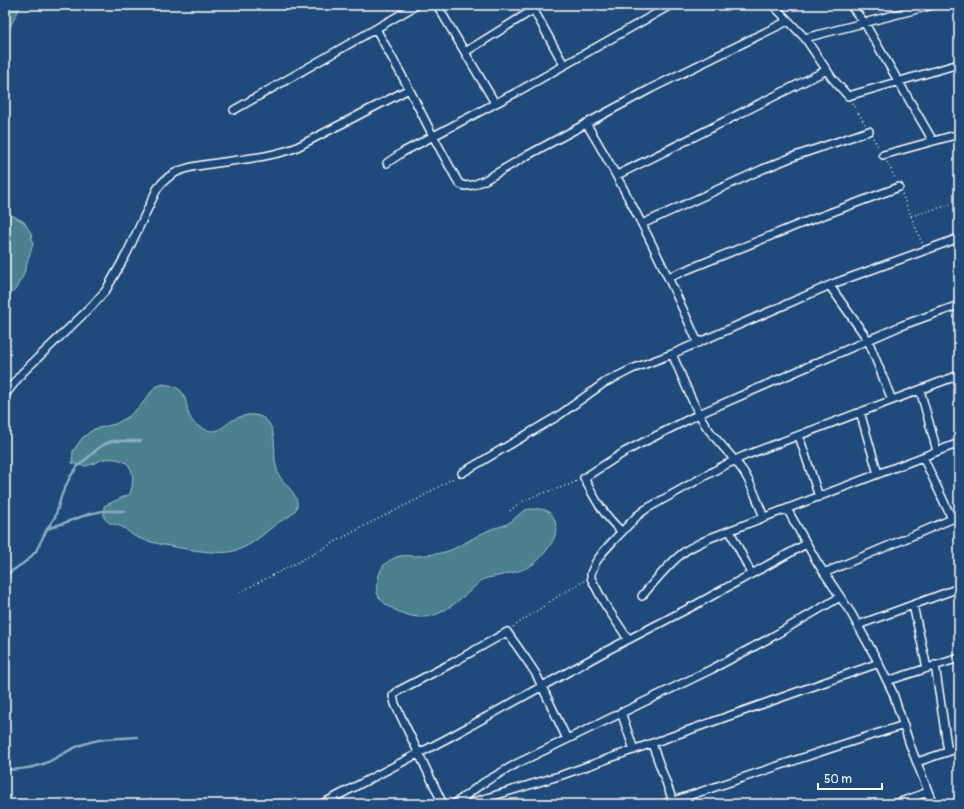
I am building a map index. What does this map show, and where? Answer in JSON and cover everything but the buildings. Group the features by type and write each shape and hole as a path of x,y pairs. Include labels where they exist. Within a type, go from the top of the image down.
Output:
{"street":[{"path":"234,110 416,5"},
{"path":"437,5 495,103"},
{"path":"465,52 532,7 541,5"},
{"path":"387,163 403,152 495,103 671,5"},
{"path":"772,5 805,38 827,70 848,96 959,64"},
{"path":"850,5 864,22 933,141"},
{"path":"805,38 933,5"},
{"path":"532,7 564,65"},
{"path":"376,29 457,180 460,184 465,186 473,185 485,180 652,88 788,21"},
{"path":"617,175 703,134 827,70"},
{"path":"5,395 22,373 91,308 106,290 127,253 163,181 182,170 198,166 268,156 295,148 409,89"},
{"path":"586,124 617,175 669,277 698,343"},
{"path":"642,224 763,169 869,131"},
{"path":"883,155 959,134"},
{"path":"669,277 792,227 899,187"},
{"path":"462,473 558,416 604,383 632,369 672,354 830,286 959,238"},
{"path":"830,286 868,340 892,400"},
{"path":"622,532 609,520 600,508 584,478 626,451 699,414 868,340 959,305"},
{"path":"672,354 699,414 711,434 735,461 748,479 764,518"},
{"path":"628,639 604,603 591,578 591,573 603,552 646,509 735,461 959,375"},
{"path":"920,390 937,451"},
{"path":"860,412 878,474"},
{"path":"800,436 819,497"},
{"path":"642,596 684,552 710,538 959,443"},
{"path":"824,573 956,517 923,457"},
{"path":"787,509 806,544 858,625 879,663 893,693 933,804"},
{"path":"730,531 751,573"},
{"path":"322,804 628,639 697,604 806,544"},
{"path":"858,625 959,588"},
{"path":"454,804 483,783 516,764 712,669 770,638 840,597"},
{"path":"913,605 927,668"},
{"path":"443,804 393,699 394,694 507,632 526,659 542,686 567,739"},
{"path":"887,680 959,658"},
{"path":"467,804 541,782 879,663"},
{"path":"935,665 948,752"},
{"path":"621,712 634,750"},
{"path":"664,804 904,725"},
{"path":"652,744 673,802"},
{"path":"917,762 959,748"},
{"path":"894,804 928,792"}],"path":[{"path":"848,96 883,155 899,187 925,250"},
{"path":"911,216 959,202"},
{"path":"240,592 418,499 462,473"},
{"path":"510,510 516,504 525,500 556,490 584,478"},
{"path":"507,632 560,595 591,578"}],"green space":[{"path":"5,5 21,5 5,37"},
{"path":"5,214 10,214 24,222 31,233 33,244 23,276 15,290 5,298"},
{"path":"163,384 180,390 193,422 207,430 218,430 233,420 246,415 256,415 265,419 272,429 275,461 278,473 281,479 295,495 297,500 296,509 294,512 248,545 236,550 221,553 166,545 141,539 134,536 124,528 106,521 104,518 104,506 130,494 133,479 130,467 121,460 114,459 105,459 87,466 78,465 72,463 73,451 82,438 94,429 115,424 128,417 142,404 155,387"},
{"path":"528,509 541,509 548,511 553,516 556,527 555,536 551,544 541,557 530,566 518,571 484,579 453,605 428,617 419,617 397,611 391,608 378,596 377,583 379,575 384,565 392,559 400,556 429,555 451,550 489,530 507,524"}],"waterway":[{"path":"5,576 29,559 36,551 55,517 62,494 70,477 78,466 101,446 112,441 141,441"},
{"path":"47,529 89,514 103,511 125,511"},
{"path":"5,769 21,769 48,762 90,742 137,737"}]}
